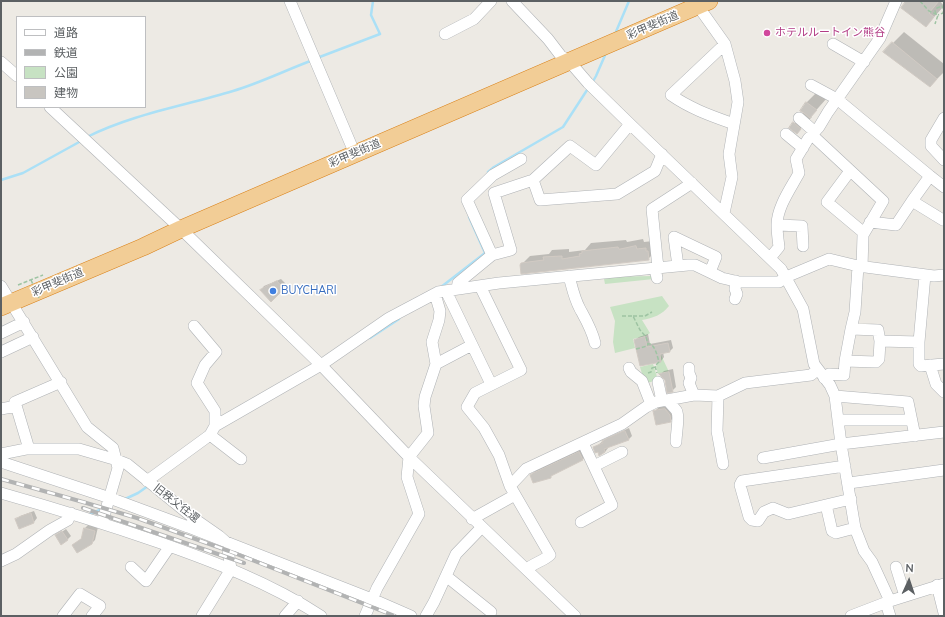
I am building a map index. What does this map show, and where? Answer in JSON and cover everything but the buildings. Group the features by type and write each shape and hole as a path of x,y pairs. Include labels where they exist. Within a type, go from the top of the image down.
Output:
{"highway":[{"name":"彩甲斐街道","path":"7,296 143,247 178,226 352,147 699,3"},
{"name":"彩甲斐街道","path":"178,226 565,59"}],"street":[{"path":"290,1 352,147"},
{"path":"445,34 474,19 491,1"},
{"path":"512,1 588,83 781,268 803,309 814,364 830,385 835,396 841,444 855,528 864,551 872,562 888,602 890,616"},
{"path":"770,258 779,247 777,225 778,216 786,196 799,173 796,160 813,133 819,127 880,38 896,1"},
{"path":"699,3 725,44 735,81 738,102 729,154 732,177 724,213"},
{"path":"725,44 671,95 685,105 700,112 734,124"},
{"path":"833,44 864,62"},
{"path":"1,62 16,75"},
{"path":"811,85 837,99 944,186"},
{"path":"51,108 178,226 321,365 409,457 472,519 527,569 574,616"},
{"path":"472,519 513,491 526,469 622,424 651,404 694,395 718,396 745,383 821,374 844,375 845,361 855,312 863,235 883,201 850,171 800,118"},
{"path":"944,118 931,140 931,146 944,160"},
{"path":"147,481 213,430 321,365 390,318 458,283 492,255 511,250 494,193 533,180 570,146 596,165 630,124"},
{"path":"786,134 803,148"},
{"path":"533,180 540,200 617,194 655,171 662,154"},
{"path":"492,255 467,200 493,175 522,159"},
{"path":"850,171 827,202 864,233"},
{"path":"870,222 896,225 930,176"},
{"path":"657,271 652,209 692,183"},
{"path":"912,201 944,220"},
{"path":"777,225 802,226 803,246"},
{"path":"678,266 674,237 716,257 710,272"},
{"path":"444,291 569,276 657,271 678,266 695,265 722,278 736,281 779,282 786,277 829,259 860,267 934,276 944,275"},
{"path":"925,275 919,342 919,364 921,366 944,364"},
{"path":"569,276 579,308 592,332 595,343"},
{"path":"736,281 736,299"},
{"path":"480,286 521,370 475,393 466,407 484,428 499,455 513,491 550,555 544,561 534,564 527,569"},
{"path":"444,291 492,384"},
{"path":"365,616 372,599 419,514 406,477 409,457 428,434 424,406 425,397 436,364 432,342 439,320 444,291"},
{"path":"7,296 61,382 87,427 113,448 118,468 102,523"},
{"path":"1,333 24,322"},
{"path":"194,326 216,352 205,365 197,383 215,411 213,430"},
{"path":"845,361 876,362 879,359 880,341 878,330 851,329"},
{"path":"1,352 33,337"},
{"path":"880,341 919,342"},
{"path":"436,364 472,345"},
{"path":"930,365 936,384 944,392"},
{"path":"629,368 631,372 642,380 651,404"},
{"path":"690,368 689,373 691,378 689,383 694,395"},
{"path":"29,449 15,402 61,382"},
{"path":"658,382 665,400 676,410 679,417 676,442"},
{"path":"718,396 717,431 722,464"},
{"path":"835,396 908,402 915,436"},
{"path":"1,409 16,406"},
{"path":"838,420 911,420"},
{"path":"213,430 241,459"},
{"path":"763,458 841,444 944,432"},
{"path":"582,522 612,505 583,443"},
{"name":"旧秩父往還","path":"1,454 29,449 79,449 117,460 127,464 147,481 192,524"},
{"path":"594,466 622,452"},
{"path":"1,462 192,524 227,543 372,599 411,616"},
{"path":"845,466 742,481 740,485 749,517 752,520 758,521 764,512 772,508 788,514 851,499"},
{"path":"848,484 944,470"},
{"path":"1,493 102,523 231,569 266,584 298,601 321,616"},
{"path":"826,505 832,531 836,533 855,528"},
{"path":"1,562 68,520 71,513"},
{"path":"426,616 456,554 482,527"},
{"path":"202,616 231,569 227,543"},
{"path":"131,567 146,581 170,546"},
{"path":"896,567 905,596"},
{"path":"446,576 491,612"},
{"path":"851,616 940,585 944,613"},
{"path":"63,616 80,594 100,606 92,616"},
{"path":"285,616 298,601"}],"path":[{"path":"920,1 929,11 937,15 943,13 944,10 942,6 936,8 935,11 937,15 935,24"},
{"path":"7,296 31,280 43,275"},
{"path":"31,280 39,298"},
{"path":"622,316 645,316 652,312"},
{"path":"633,316 640,330 646,337 648,344 651,344 656,352 659,362 654,366 658,374 658,382"},
{"path":"636,349 647,346 648,344"}],"green space":[{"path":"653,276 654,279 605,284 604,279 596,279 596,277"},
{"path":"662,296 669,306 657,316 642,320 650,333 646,336 633,339 635,348 615,353 613,342 615,321 610,307"},
{"path":"661,355 669,372 658,374 656,366 660,362 659,356"},
{"path":"653,364 658,380 647,383 643,377 640,367"}],"waterway":[{"path":"317,58 380,34 371,15 373,1"},
{"path":"615,34 629,1"},
{"path":"592,83 606,53"},
{"path":"87,137 140,116 243,88 313,60"},
{"path":"488,172 494,167 563,127 589,87"},
{"path":"1,180 23,173 81,141"},
{"path":"441,287 485,253 469,217"},
{"path":"370,338 399,319"},
{"path":"123,500 138,493 148,486"},
{"path":"88,515 102,509"}],"railway":[{"path":"1,479 137,518 229,551 395,616"},
{"path":"83,508 244,563"}],"place":[{"name":"ホテルルートイン熊谷","path":"767,33"},
{"name":"BUYCHARI","path":"273,291"}]}
